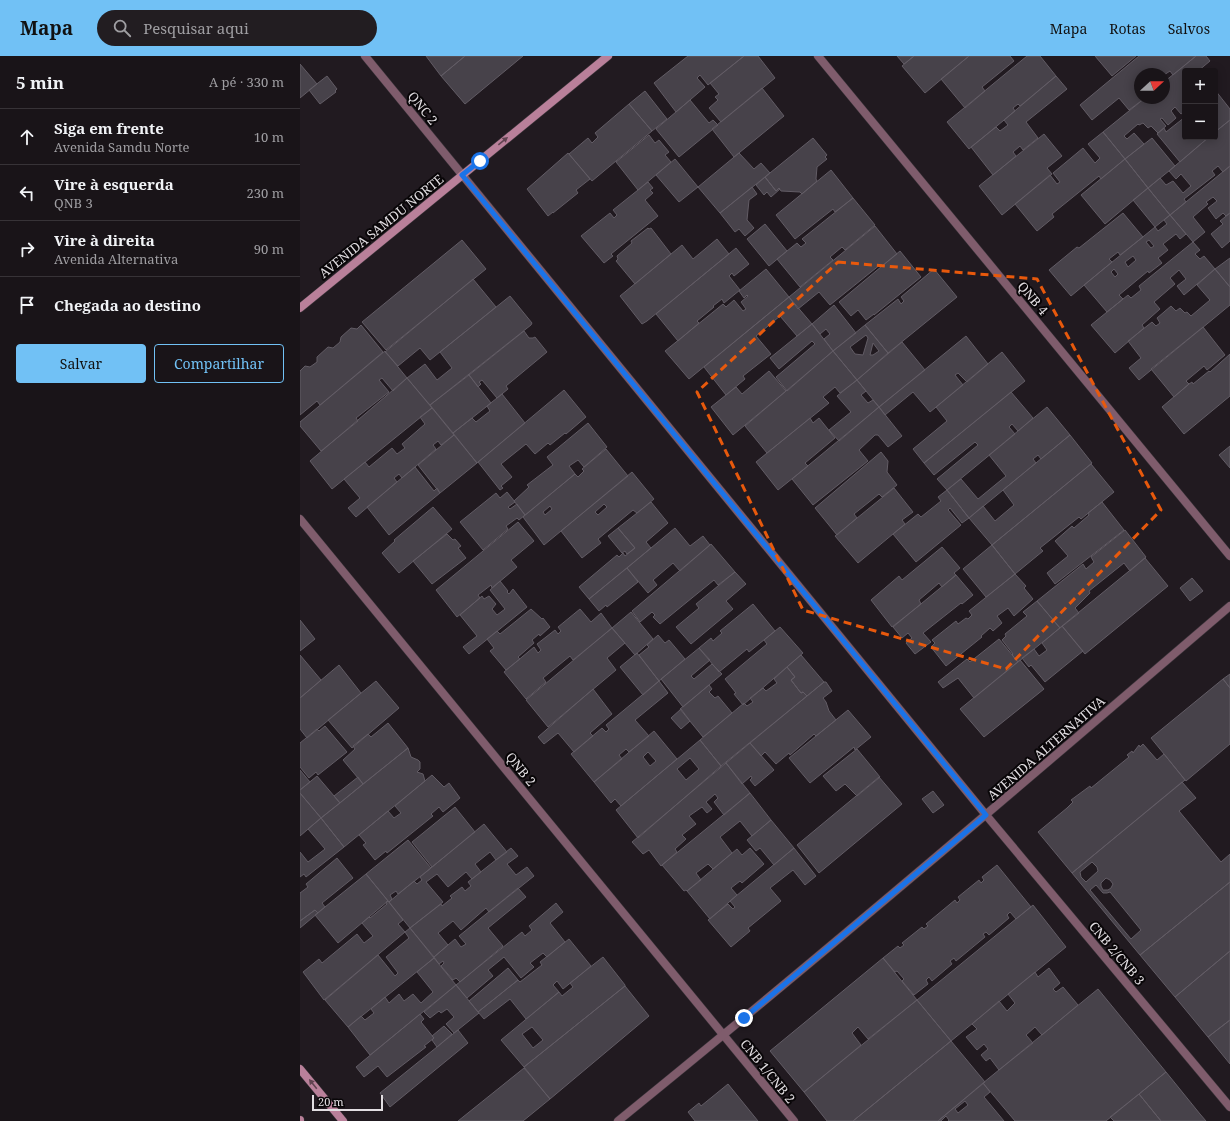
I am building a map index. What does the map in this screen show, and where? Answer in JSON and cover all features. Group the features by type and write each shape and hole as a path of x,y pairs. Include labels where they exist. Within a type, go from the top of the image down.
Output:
{"main road":[{"name":"AVENIDA SAMDU NORTE","path":"300,308 608,56"},
{"path":"300,1069 343,1121"}],"street":[{"name":"QNC 2","path":"365,56 986,815"},
{"name":"QNB 4","path":"818,56 1230,556"},
{"name":"QNB 2","path":"300,519 724,1036"},
{"name":"AVENIDA ALTERNATIVA","path":"618,1121 724,1036 986,815 1230,606"},
{"name":"CNB 2/CNB 3","path":"986,815 1230,1107"},
{"name":"CNB 1/CNB 2","path":"724,1036 794,1121"}],"highlighted area":[{"path":"838,262 1037,279 1161,510 1006,669 803,610 697,392"}],"building":[{"path":"426,56 465,56 441,76"},
{"path":"465,56 523,56 465,104 441,76"},
{"path":"688,56 744,56 708,85 700,75 697,78 705,87 676,112 654,83"},
{"path":"744,56 758,56 775,78 721,122 709,108 718,100 715,97 719,94 710,83"},
{"path":"897,56 914,56 904,64"},
{"path":"914,56 969,56 925,93 902,66"},
{"path":"969,56 1010,56 1014,61 982,87 985,91 965,108 941,79"},
{"path":"1027,56 1040,56 1056,76 1020,106 1018,104 1013,108 1015,111 969,149 947,122"},
{"path":"1095,56 1136,56 1112,76"},
{"path":"1139,56 1196,56 1173,75 1170,68 1134,68 1134,104 1137,104 1129,110 1119,98 1092,120 1080,105"},
{"path":"1196,56 1206,56 1210,61 1202,68 1182,68 1182,113 1181,114 1175,107 1171,111 1176,118 1168,125 1162,118 1160,119 1166,126 1158,133 1151,126 1148,128 1143,123 1138,124 1124,136 1127,139 1134,133 1144,144 1125,159 1103,132 1138,104 1170,104 1170,77"},
{"path":"300,64 317,84 300,98"},
{"path":"327,76 337,89 335,91 336,92 320,104 309,90"},
{"path":"1056,76 1067,89 1026,122 1038,138 1023,150 1020,146 1013,152 1016,156 993,175 971,147 996,127 1000,131 1008,125 1004,120"},
{"path":"762,88 784,116 734,157 712,129"},
{"path":"645,91 667,119 652,131 629,104"},
{"path":"1218,94 1230,109 1230,120 1218,130"},
{"path":"690,100 709,123 713,120 718,125 679,157 656,129"},
{"path":"629,104 652,131 592,181 569,154 588,138 592,143 598,137 595,133"},
{"path":"1182,119 1182,140 1206,140 1180,162 1157,134 1164,128 1166,132"},
{"path":"1230,120 1230,166 1223,172 1218,166 1212,171 1215,175 1184,199 1186,202 1170,215 1148,188 1160,178 1166,185 1173,181 1183,193 1191,186 1181,174 1176,179 1169,171 1205,140 1218,140 1218,130"},
{"path":"1103,132 1125,159 1101,179 1099,176 1052,214 1054,217 1037,231 1015,204 1050,175 1057,184 1060,182 1053,173 1083,148 1095,163 1100,158 1088,144"},
{"path":"1044,134 1062,156 1047,168 1052,174 1002,215 979,186"},
{"path":"649,135 655,143 659,140 669,152 665,155 671,162 638,190 616,162"},
{"path":"813,138 827,155 825,157 827,159 817,167 817,181 802,194 800,192 781,191 779,188 776,191 765,177"},
{"path":"1152,138 1175,166 1148,188 1125,159"},
{"path":"568,153 590,179 576,190 578,193 548,216 527,189"},
{"path":"739,153 754,169 761,163 770,173 720,213 698,187"},
{"path":"675,159 698,187 679,202 656,175"},
{"path":"1125,159 1148,188 1105,224 1081,195"},
{"path":"1230,166 1230,213 1226,216 1223,213 1216,219 1208,208 1217,201 1213,197 1206,202 1208,204 1193,217 1205,232 1193,242 1170,215"},
{"path":"831,170 853,198 835,212 833,209 795,239 776,215"},
{"path":"765,177 776,191 779,188 780,189 771,197 767,192 764,195 756,185"},
{"path":"648,182 653,188 650,190 653,193 645,200 658,216 611,254 613,256 604,263 581,236 610,213 614,218 617,215 613,210"},
{"path":"752,187 757,194 749,200 747,220 754,228 745,236 739,229 735,232 720,213"},
{"path":"1148,188 1170,215 1155,227 1133,200"},
{"path":"853,198 875,225 845,250 842,247 830,257 833,260 800,287 777,259 797,243 801,247 806,243 802,239"},
{"path":"1123,213 1143,237 1120,255 1118,252 1109,259 1112,262 1071,296 1049,270"},
{"path":"1230,213 1230,241 1222,248 1211,234 1223,224 1220,221"},
{"path":"1170,215 1186,234 1180,239 1176,234 1163,244 1168,250 1158,258 1162,263 1149,273 1148,271 1119,295 1123,299 1107,312 1084,285 1155,227 1158,231 1167,224 1164,220","holes":["1149,240 1154,246 1151,248 1146,242","1133,256 1136,260 1128,267 1125,262","1114,269 1118,274 1115,277 1111,272"]},
{"path":"765,224 787,251 769,266 747,239"},
{"path":"875,226 897,254 882,266 881,264 830,305 819,292 798,309 789,297"},
{"path":"648,228 651,228 671,254 635,284 616,261 618,259 617,256 632,243 631,241"},
{"path":"717,239 729,254 642,324 620,296 682,245 693,259"},
{"path":"462,240 486,269 386,350 362,322"},
{"path":"1193,242 1200,250 1195,254 1200,259 1204,256 1215,269 1184,295 1177,286 1186,279 1179,270 1170,278 1175,284 1154,302 1160,309 1142,325 1144,328 1115,353 1091,325 1128,295 1131,298 1141,290 1139,286"},
{"path":"736,248 749,264 734,276 732,273 729,276 740,290 724,303 722,299 713,306 714,307 697,321 699,323 678,341 656,314"},
{"path":"900,251 921,277 866,320 858,310 851,316 839,302"},
{"path":"1230,258 1230,287 1215,269"},
{"path":"766,269 789,297 689,379 665,351 723,304 726,307 734,300 743,311 746,309 741,302 748,296 747,295 744,298 739,291"},
{"path":"934,269 957,297 888,353 865,325 898,299 901,304 904,301 901,297"},
{"path":"1215,269 1230,287 1230,305 1139,380 1129,368 1141,358 1128,341 1152,322 1156,326 1160,323 1157,318 1171,306 1176,311 1180,308 1191,316 1210,300 1197,285"},
{"path":"473,279 496,307 430,360 420,348 398,366 385,352"},
{"path":"510,296 532,323 531,325 430,405 407,378 425,364 437,380 452,368 440,352"},
{"path":"789,297 812,324 797,336 780,316 756,336 771,354 743,376 745,379 726,395 704,367"},
{"path":"834,305 856,333 833,351 824,339 830,334 826,329 820,334 812,324"},
{"path":"812,324 833,351 787,391 776,377 815,344 812,341 779,369 770,358"},
{"path":"361,325 383,352 320,405 317,401 300,415 300,371 305,366 310,367 317,362 317,357 328,347 333,348 340,342 341,337 351,328 357,329"},
{"path":"865,325 888,353 857,380 833,351","holes":["866,335 868,338 863,355 855,354 850,347","873,343 879,351 873,355 870,355"]},
{"path":"1203,327 1225,355 1207,370 1204,366 1186,381 1189,384 1174,397 1151,369"},
{"path":"524,331 529,338 535,337 547,352 506,386 508,389 497,398 482,380 479,382 481,384 478,387 469,375"},
{"path":"966,336 988,364 967,382 958,373 955,375 963,385 930,412 913,392 885,415 879,407"},
{"path":"902,342 925,370 879,407 857,380"},
{"path":"385,351 407,378 393,391 382,378 379,380 389,392 356,418 358,421 321,451 300,426 300,422"},
{"path":"833,351 857,380 840,393 835,387 823,397 829,403 767,453 745,426"},
{"path":"1002,352 1025,381 924,463 913,449 947,421 936,407"},
{"path":"1230,354 1230,396 1184,434 1162,407 1189,384 1192,382 1193,384 1209,371 1210,372"},
{"path":"769,371 786,391 733,435 711,407 736,387 742,394"},
{"path":"469,375 491,403 453,433 430,405"},
{"path":"407,378 432,408 332,489 310,461"},
{"path":"857,380 866,391 861,395 868,403 873,400 879,407 839,441 829,430 851,412 837,396"},
{"path":"564,390 586,417 566,434 565,433 550,445 548,443 535,454 526,444 501,464 512,477 501,486 503,488 500,490 478,462"},
{"path":"1011,392 1033,418 1018,431 1012,424 1009,427 1015,434 947,490 937,479 978,445 975,442 934,475 924,463"},
{"path":"502,394 525,423 477,463 453,433 472,418 476,422 490,411 487,406"},
{"path":"879,407 902,436 888,447 878,435 875,435 859,450 868,461 813,505 792,479"},
{"path":"1047,407 1070,435 1041,459 1038,455 1033,459 1036,463 969,518 947,490 961,479 978,499 1006,476 989,455"},
{"path":"432,408 454,435 441,445 438,441 433,445 436,449 402,478 399,474 394,478 397,482 356,517 348,508 360,498 344,479 365,462 369,467 392,448 397,454 405,448 402,444 425,424 420,417"},
{"path":"810,418 813,423 819,418 835,438 805,463 808,466 778,490 756,462"},
{"path":"588,423 607,447 584,467 578,460 569,466 575,474 525,515 514,501 529,487 527,485 553,465 547,457"},
{"path":"454,435 477,463 440,493 418,465"},
{"path":"1070,435 1092,463 992,545 969,518 983,506 995,521 1014,505 1003,490"},
{"path":"1230,446 1230,468 1219,455"},
{"path":"606,449 628,476 544,545 523,517 575,474 578,477 584,471 582,469","holes":["550,506 552,509 545,515 543,512"]},
{"path":"881,452 888,461 887,472 897,485 882,497 879,494 854,514 857,518 837,535 815,508"},
{"path":"1091,464 1114,492 1081,519 1079,517 1040,548 1043,551 1015,574 992,545"},
{"path":"415,467 434,491 437,488 440,493 389,535 367,507"},
{"path":"632,472 654,499 637,513 633,510 598,539 601,543 582,558 561,531","holes":["604,504 607,507 598,515 595,512"]},
{"path":"894,488 913,512 902,520 905,524 858,563 835,536"},
{"path":"947,490 969,518 962,523 950,508 948,510 961,525 916,562 893,534 918,514 921,517 941,501 938,497"},
{"path":"507,492 515,502 508,507 510,509 517,504 525,515 519,520 517,518 506,526 508,529 483,550 460,522 496,493 500,498"},
{"path":"651,502 668,523 646,542 651,548 589,599 579,587 617,555 619,557 623,553 625,556 635,548 618,528"},
{"path":"1102,502 1124,530 1055,584 1047,573 1068,556 1055,541 1072,526 1074,528 1089,515 1088,513"},
{"path":"433,507 452,529 399,573 382,553 395,541 394,540"},
{"path":"518,522 534,541 511,560 517,567 492,588 491,585 478,595 480,598 457,617 436,590"},
{"path":"618,528 635,548 627,554 625,551 622,553 608,536"},
{"path":"675,528 690,546 703,536 710,545 680,571 673,563 653,580 657,585 648,593 627,568"},
{"path":"1125,530 1146,557 1130,571 1124,563 1089,591 1090,593 1075,608 1079,613 1060,628 1037,601 1083,564 1086,569 1094,562 1091,557"},
{"path":"447,534 453,540 455,539 461,546 458,548 466,558 432,584 413,561"},
{"path":"711,544 735,572 718,585 714,580 660,624 653,617 655,615 652,612 640,622 632,611"},
{"path":"992,545 1015,574 986,597 963,569"},
{"path":"942,547 960,568 954,573 956,575 942,587 939,583 919,600 921,604 892,627 871,600 899,576 902,580"},
{"path":"1145,558 1168,586 1085,654 1062,626"},
{"path":"627,568 638,582 607,607 606,605 599,611 589,599"},
{"path":"735,572 746,584 726,601 733,609 691,644 676,627 699,608 696,604"},
{"path":"1015,574 1026,586 1024,588 1033,599 1014,616 1008,608 997,616 1002,623 993,631 990,628 981,636 982,637 946,666 931,647 935,643 932,640 956,621 958,624 966,618 968,619 972,615 969,611"},
{"path":"956,575 973,595 923,633 931,642 915,654 906,643 912,638 908,633 902,638 893,627"},
{"path":"1192,578 1203,591 1190,601 1180,588"},
{"path":"500,581 509,594 513,589 527,607 469,654 463,647 477,636 460,615 482,596 484,599 489,596 496,604 492,609 497,615 505,609 490,590"},
{"path":"1037,601 1060,628 1018,662 1002,640 1006,636 1005,634 1027,616 1023,612"},
{"path":"753,604 775,631 749,652 747,649 719,672 699,648 711,638 713,641 722,633 720,631"},
{"path":"531,609 542,619 543,618 550,627 540,636 539,634 532,640 534,643 518,657 520,659 506,670 490,651 494,648 487,639 497,631 500,634"},
{"path":"580,609 591,622 601,613 612,628 573,660 570,656 543,678 546,682 526,699 504,672 534,647 538,653 541,650 537,644 555,630 558,634 561,631 558,627"},
{"path":"631,612 653,639 635,655 612,628"},
{"path":"300,620 315,639 300,651"},
{"path":"1062,626 1083,651 1045,682 1031,665 1029,667 1022,658 1034,649 1039,656 1047,650 1042,643"},
{"path":"780,627 803,653 743,705 725,679 767,644 764,640"},
{"path":"612,628 625,643 607,658 616,670 548,727 526,700"},
{"path":"658,635 665,643 669,640 685,659 659,681 639,655 649,647 647,645"},
{"path":"999,639 1018,662 974,698 958,678 943,688 938,682 967,659 970,662"},
{"path":"699,648 710,660 691,676 694,679 712,664 722,674 683,707 661,679"},
{"path":"637,653 659,681 643,695 620,667"},
{"path":"300,655 321,680 300,698"},
{"path":"801,655 824,682 807,696 803,692 801,693 791,680 795,677 787,667"},
{"path":"1020,660 1044,689 984,737 960,709"},
{"path":"339,665 361,693 307,738 300,729 300,698"},
{"path":"787,667 795,677 791,680 801,693 803,692 807,696 721,766 700,740 744,703 747,706 753,702 750,698 763,688 766,691 777,683 774,679"},
{"path":"1230,674 1230,688 1223,679"},
{"path":"1223,679 1230,688 1230,744 1186,781 1151,738"},
{"path":"376,681 399,708 352,748 328,720"},
{"path":"659,681 668,693 635,720 649,736 629,752 626,749 619,755 622,759 594,782 571,754 602,728 606,732 609,729 606,725"},
{"path":"824,682 826,682 832,691 823,698 829,711 836,720 816,736 814,734 790,755 789,753 776,764 765,752 761,756 750,743"},
{"path":"709,685 712,689 709,692 715,698 718,696 732,713 703,737 680,709"},
{"path":"593,689 612,714 590,733 593,736 574,752 558,733 544,744 538,737"},
{"path":"681,709 690,721 681,729 671,718"},
{"path":"848,710 871,737 855,750 854,747 810,783 789,758"},
{"path":"388,723 408,748 363,784 343,760 355,749 353,746 368,734 371,737"},
{"path":"325,726 347,752 318,775 316,772 309,778 300,767 300,743 317,729 319,731"},
{"path":"654,731 677,759 621,806 615,799 611,803 594,782","holes":["648,752 656,761 650,766 643,757"]},
{"path":"700,740 721,766 638,838 616,810","holes":["690,758 699,769 686,780 677,769"]},
{"path":"750,743 774,770 755,786 750,780 752,778 751,776 742,784 726,763"},
{"path":"1143,744 1157,760 1164,754 1185,780 1072,873 1038,832 1067,808 1073,802 1071,800 1090,786 1091,788 1129,757 1127,755 1132,751 1133,753 1139,745 1140,747"},
{"path":"408,748 411,757 420,762 420,769 417,772 423,774 425,781 344,847 321,818"},
{"path":"857,749 880,777 857,796 845,784 836,791 823,776"},
{"path":"726,763 750,793 724,815 714,802 718,798 715,794 706,802 712,809 707,813 702,807 689,816 696,824 682,835 686,839 675,849 677,852 661,866 649,850 643,854 632,842"},
{"path":"300,770 310,782 300,790"},
{"path":"432,775 444,787 449,783 460,798 443,812 439,807 431,814 433,816 387,853 386,851 375,860 363,845 366,843 359,835 388,811 394,818 401,813 395,806"},
{"path":"317,776 340,803 321,818 300,793 300,790"},
{"path":"358,777 363,784 340,803 334,796"},
{"path":"879,777 902,804 819,873 797,845"},
{"path":"1182,782 1196,798 1179,811 1221,862 1230,854 1230,882 1140,955 1072,873","holes":["1092,862 1097,867 1098,871 1086,882 1081,877 1080,872","1106,878 1113,884 1108,890 1103,890 1101,883","1096,885 1103,893 1110,892 1141,930 1131,939 1090,890"]},
{"path":"933,791 944,805 933,813 922,799"},
{"path":"300,793 321,818 300,836"},
{"path":"750,793 771,820 752,836 740,821 720,837 732,853 713,869 708,864 696,873 701,880 687,891 684,891 662,865"},
{"path":"455,807 475,832 432,867 412,842"},
{"path":"321,818 344,847 306,877 304,874 300,877 300,852 308,862 325,849 308,829"},
{"path":"771,820 794,848 774,865 760,848 756,851 747,840"},
{"path":"484,824 507,852 496,860 490,852 475,864 481,872 472,879 466,872 448,887 437,874 426,882 443,902 410,928 389,902 414,881 417,884 422,880 420,877"},
{"path":"408,840 431,868 398,894 396,891 390,895 392,899 389,902 366,874"},
{"path":"511,848 518,856 507,864 516,875 527,867 534,876 489,912 486,908 461,930 453,921 438,933 448,945 434,957 410,928 441,904 442,906 452,898 450,896 462,887 465,891 471,886 468,882"},
{"path":"750,848 764,864 742,883 740,881 731,888 737,895 710,919 687,891 737,849 742,855"},
{"path":"794,848 816,876 805,885 793,870 770,888 781,901 748,928 750,931 731,947 708,920 728,904 733,909 735,907 730,901"},
{"path":"337,858 353,878 322,903 325,907 318,913 315,910 300,921 300,893 308,887 306,884"},
{"path":"997,865 1031,907 1016,919 1010,912 1007,915 1009,918 989,935 986,932 983,934 985,937 956,961 954,958 950,961 952,964 932,981 929,977 926,980 928,984 914,995 902,981 904,979 897,971 895,972 883,958 898,946 900,948 904,945 902,943 922,927 924,929 928,926 926,924 955,900 957,903 960,900 958,897 979,880 981,883 984,880 982,877"},
{"path":"366,874 388,901 338,943 315,915"},
{"path":"1230,882 1230,951 1175,997 1140,955"},
{"path":"518,888 526,897 488,928 503,946 460,982 456,978 453,980 441,966 444,963 443,961 439,964 434,957 455,939 461,947 466,944 459,936"},
{"path":"388,901 403,920 398,924 405,932 324,1000 303,972 319,959 322,963 357,934 364,943 373,936 362,923 387,904 386,902"},
{"path":"556,903 563,912 550,923 565,942 547,957 543,953 530,963 534,967 521,978 504,957 488,970 493,976 467,998 456,985 522,932 525,936 532,930 529,926"},
{"path":"1033,905 1066,947 951,1041 917,1000"},
{"path":"315,910 318,913 300,928 300,921"},
{"path":"410,928 434,958 348,1027 325,1000 378,955 395,976 398,973 386,957 409,938 405,932"},
{"path":"569,939 591,966 563,989 557,981 553,985 559,992 526,1019 510,999 484,1019 478,1012 518,980 520,982 542,965 540,962"},
{"path":"1230,951 1230,1020 1208,1037 1175,997"},
{"path":"603,957 625,986 524,1067 501,1040 559,992 562,996 573,987 570,983","holes":["532,1027 543,1040 533,1048 522,1034"]},
{"path":"434,958 456,985 370,1055 348,1027 361,1016 365,1020 374,1013 371,1009 385,997 389,1003 399,994 404,1001 413,994 421,1003 433,992 417,972"},
{"path":"883,958 917,1000 868,1039 858,1027 852,1033 861,1045 804,1092 770,1051"},
{"path":"508,968 518,980 478,1012 469,1001"},
{"path":"1049,968 1060,983 1053,989 1056,992 1063,987 1078,1005 1042,1035 1035,1027 1026,1035 1033,1043 999,1070 990,1058 986,1061 981,1055 988,1049 984,1044 977,1050 966,1037 977,1029 972,1024 999,1001 1007,1011 1015,1003 1008,994 1035,972 1038,977"},
{"path":"456,985 479,1013 454,1033 446,1024 454,1017 447,1009 441,1013 439,1011 430,1018 424,1012"},
{"path":"625,986 649,1016 550,1099 524,1067"},
{"path":"1098,989 1166,1072 1106,1121 1015,1121 983,1083"},
{"path":"917,1000 951,1041 853,1121 827,1121 804,1092"},
{"path":"420,1014 424,1019 421,1022 434,1038 424,1046 426,1047 387,1077 378,1066 364,1077 356,1067"},
{"path":"1230,1020 1230,1064 1208,1037"},
{"path":"444,1026 452,1034 437,1047 432,1040 434,1038 432,1036"},
{"path":"458,1030 468,1043 390,1107 380,1093"},
{"path":"951,1041 985,1082 938,1121 853,1121"},
{"path":"524,1068 550,1099 523,1121 458,1121"},
{"path":"1166,1072 1206,1121 1161,1121 1139,1094"},
{"path":"983,1083 990,1092 984,1097 1004,1121 948,1121 949,1120 946,1116 941,1121 938,1121","holes":["965,1101 968,1105 958,1113 955,1109"]},
{"path":"728,1084 758,1121 695,1121 688,1112 699,1103 701,1106"},
{"path":"1139,1094 1161,1121 1114,1121 1110,1117"}],"route":[{"path":"480,161 462,175 986,815 744,1018"}]}
